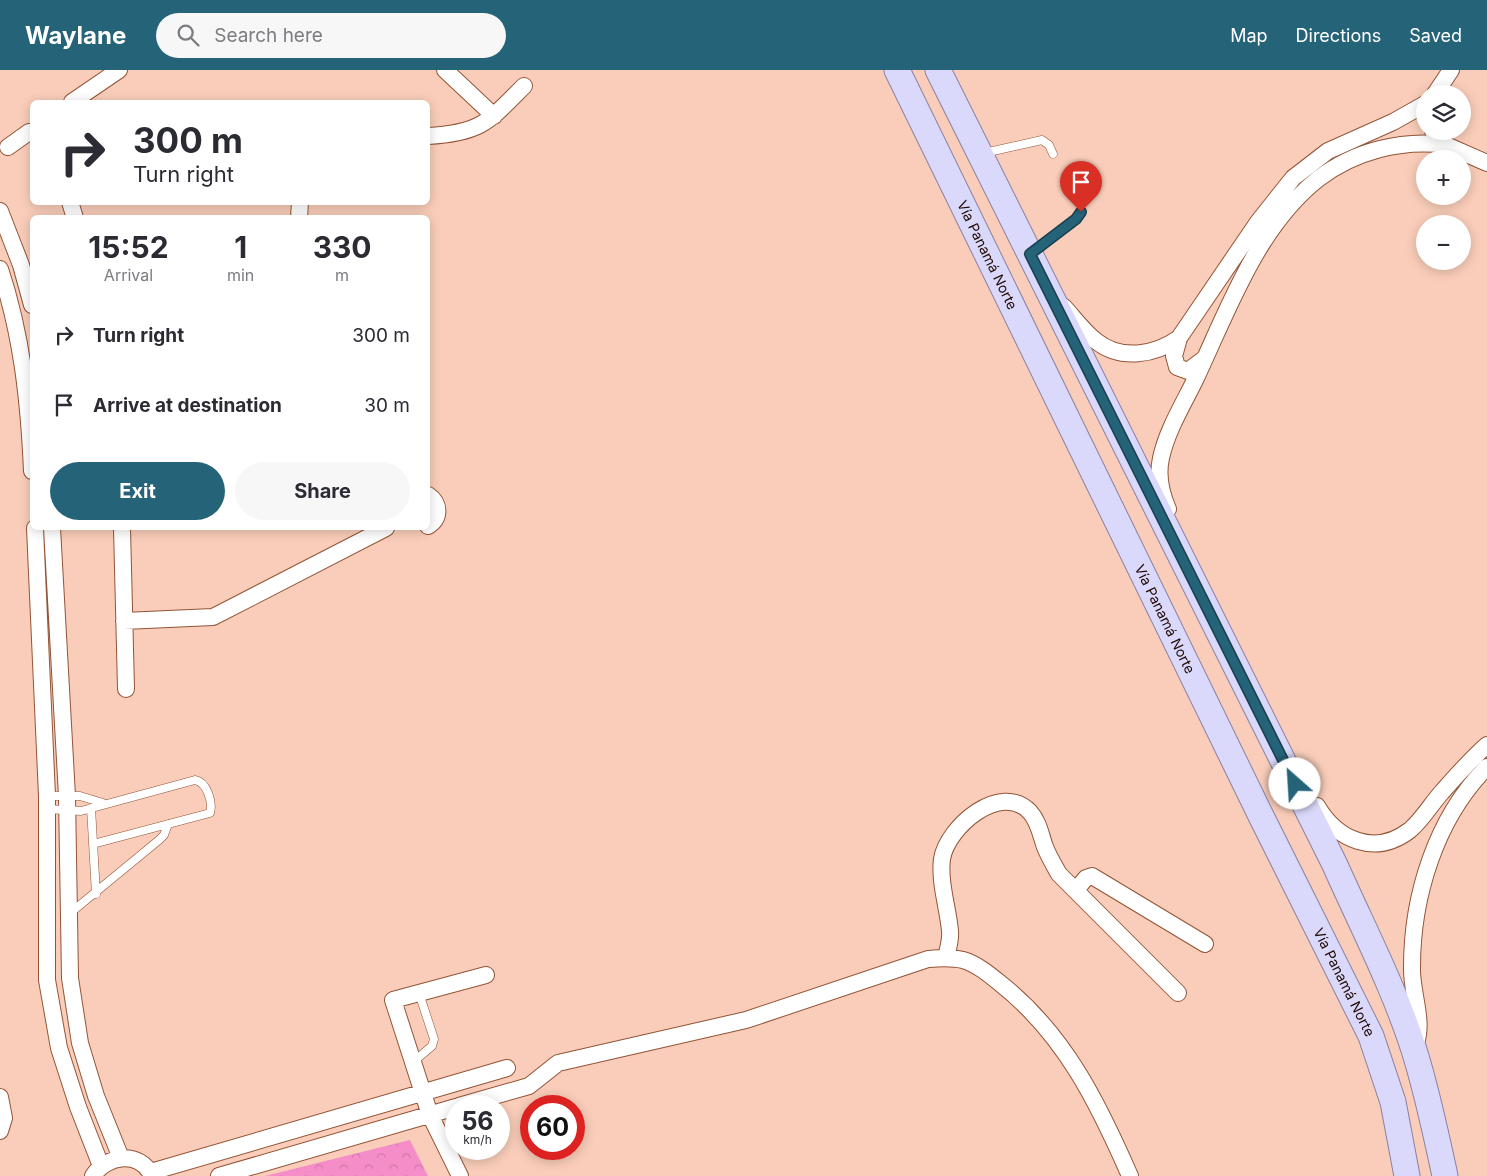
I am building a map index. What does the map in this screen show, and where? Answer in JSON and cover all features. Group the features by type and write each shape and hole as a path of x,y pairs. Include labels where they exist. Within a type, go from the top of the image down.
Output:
{"main road":[{"name":"Vía Panamá Norte","path":"898,70 1256,807 1371,1036 1394,1102 1407,1176"},
{"path":"938,70 1339,874 1388,982 1414,1050 1436,1132 1445,1176"}],"street":[{"path":"75,100 119,70"},
{"path":"445,70 494,116"},
{"path":"1441,85 1451,70"},
{"path":"430,136 453,135 477,128 494,116 524,86"},
{"path":"1206,357 1192,370 1180,370 1174,360 1179,338 1274,200 1298,174 1328,151 1393,122 1416,109"},
{"path":"8,147 30,134"},
{"path":"1441,140 1446,145"},
{"path":"1173,540 1174,525 1161,489 1161,458 1164,446 1249,266 1288,210 1317,180 1350,160 1399,145 1430,142 1446,145 1485,165"},
{"path":"1274,200 1288,210"},
{"path":"0,211 21,265 30,298"},
{"path":"0,269 22,356 30,409"},
{"path":"1048,289 1096,341 1116,351 1127,354 1150,352 1160,349 1179,338"},
{"path":"430,497 437,505 438,512 436,519 430,524"},
{"path":"35,530 47,803 46,980 59,1048 97,1171 110,1160 121,1158 138,1162 151,1174 507,1068"},
{"path":"52,530 67,803 70,978 80,1043 96,1096 121,1158"},
{"path":"122,530 126,689"},
{"path":"124,621 214,617 382,530"},
{"path":"1287,768 1301,779 1326,822 1333,828 1358,841 1379,842 1400,836 1413,827 1461,771 1487,745"},
{"path":"1414,1050 1420,1033 1412,990 1412,967 1419,900 1428,868 1444,829 1469,786 1487,767"},
{"path":"946,957 950,933 942,875 942,859 948,842 961,826 985,807 1003,802 1018,804 1030,812 1038,826 1051,861 1060,874 1178,993"},
{"path":"1076,890 1086,878 1092,876 1206,944"},
{"path":"499,1095 529,1086 558,1062 746,1020 928,959 946,957 964,960 984,971 1017,997 1063,1046 1095,1100 1130,1176"},
{"path":"460,1176 430,1115 393,1000 486,975"},
{"path":"0,1097 4,1118 0,1131"},
{"path":"219,1176 445,1111"}],"lane":[{"path":"980,154 1042,140 1049,145 1053,154"},
{"path":"1030,254 1076,219 1081,212"},
{"path":"47,803 67,803 81,811 103,803 195,780 201,781 205,786 212,808 210,813 93,844"},
{"path":"47,803 67,803 80,796 103,803"},
{"path":"90,808 96,894"},
{"path":"69,914 96,894 164,835 168,824"},
{"path":"413,1062 432,1046 434,1039 419,993"}],"green space":[{"path":"410,1140 428,1176 265,1176"}],"route":[{"path":"1081,212 1076,219 1030,254 1295,784"}]}
